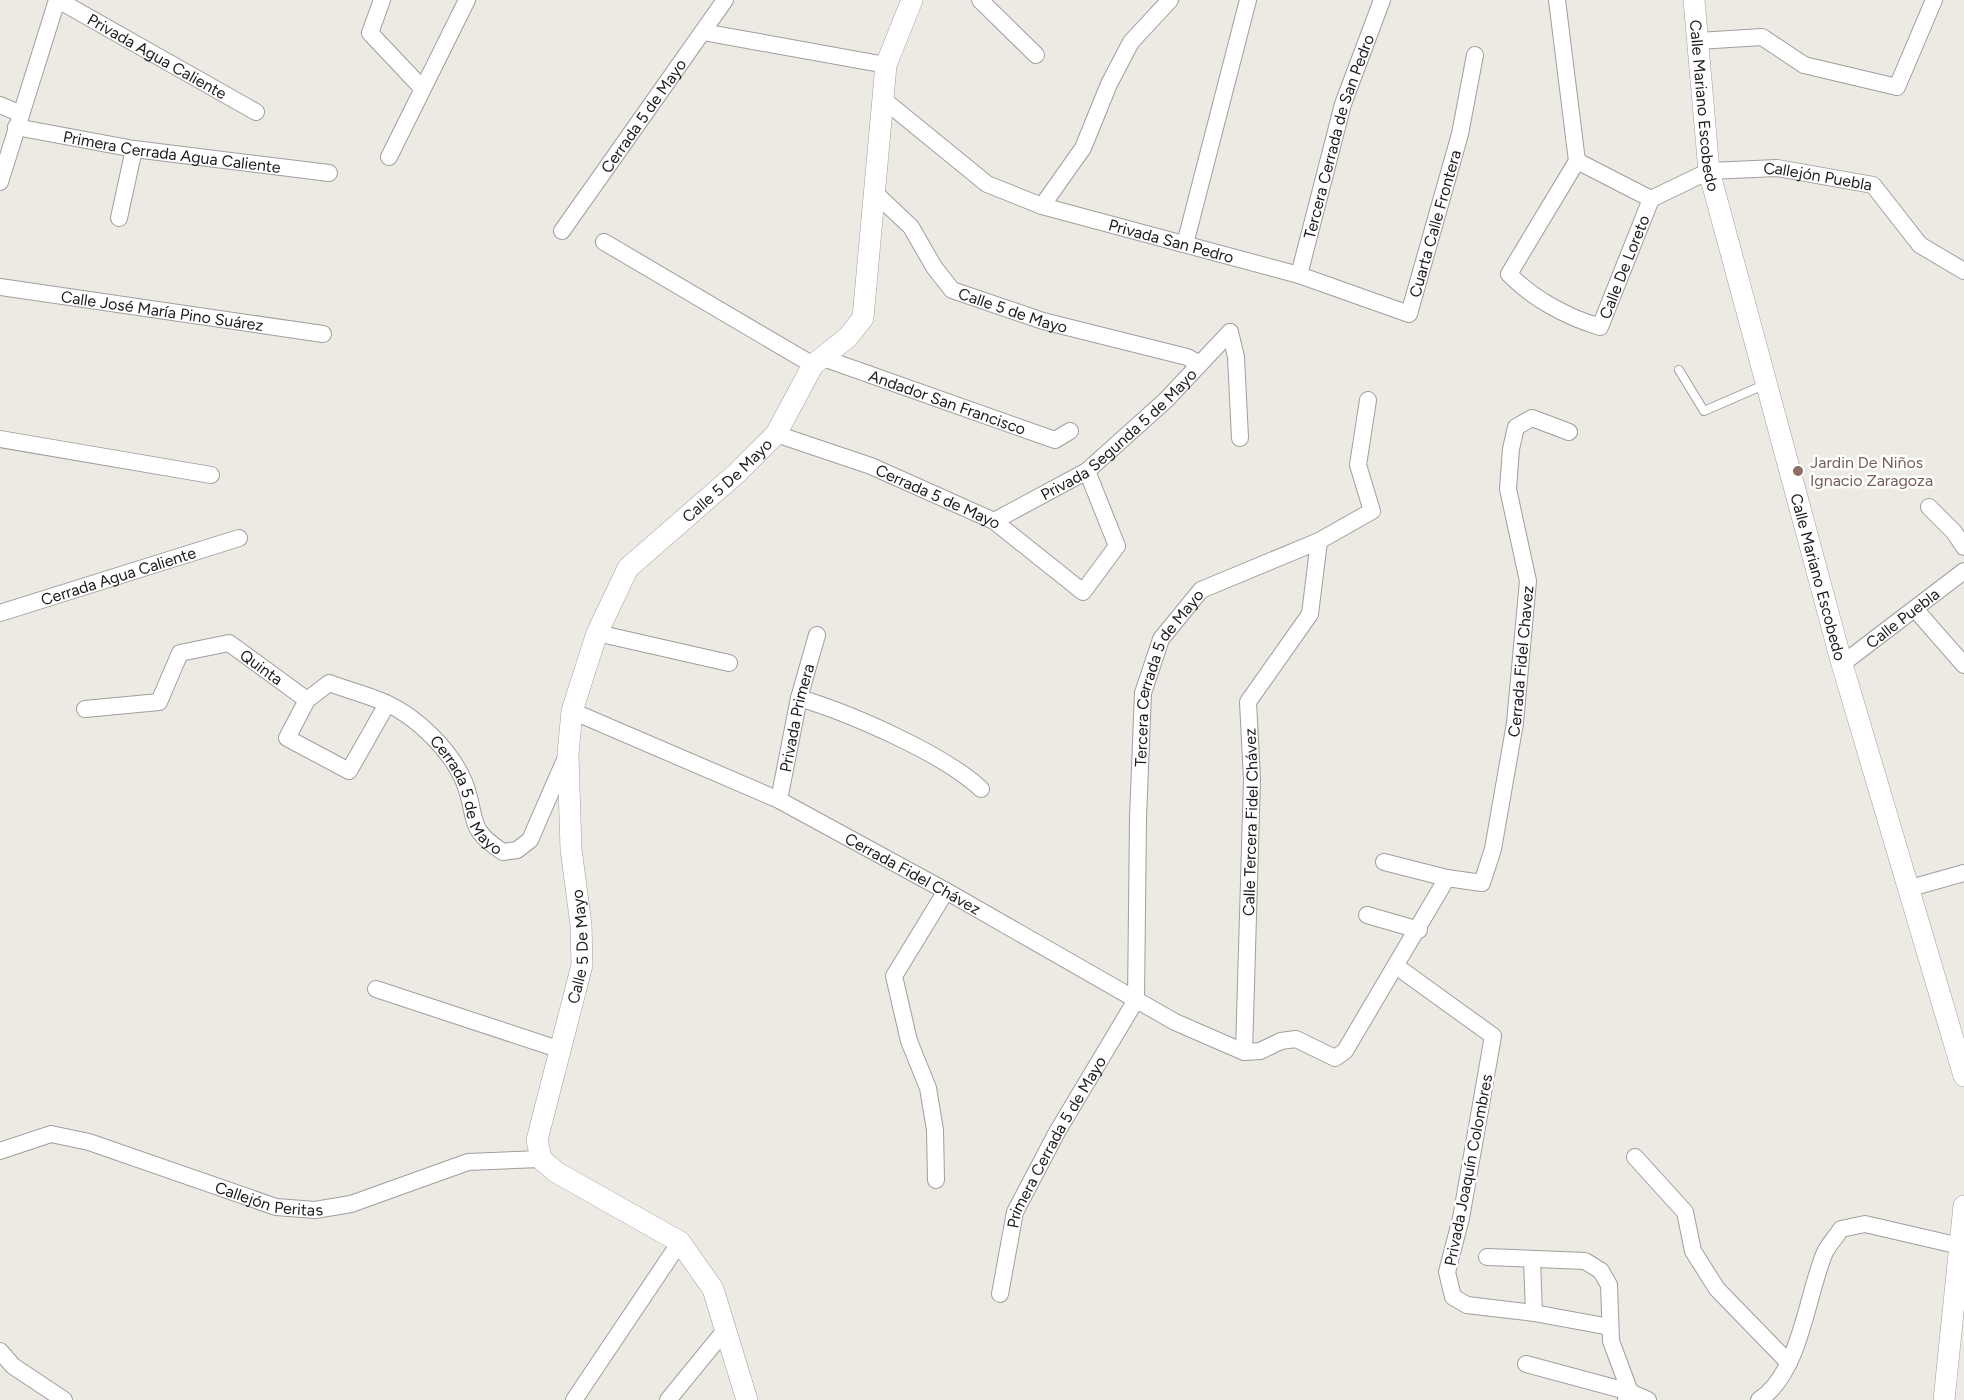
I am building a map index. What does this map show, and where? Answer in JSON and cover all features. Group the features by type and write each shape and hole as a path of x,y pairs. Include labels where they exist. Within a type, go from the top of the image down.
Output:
{"street":[{"name":"Privada Agua Caliente","path":"57,0 256,112"},
{"path":"0,182 57,0"},
{"path":"382,0 370,33 422,88"},
{"path":"389,158 467,0"},
{"name":"Cerrada 5 de Mayo","path":"562,231 725,0"},
{"name":"Calle 5 de Mayo","path":"776,434 818,361 848,338 863,318 886,65 912,0"},
{"path":"980,0 1036,55"},
{"path":"1042,206 1083,148 1108,84 1131,42 1170,0"},
{"path":"1185,244 1248,0"},
{"name":"Tercera Cerrada de San Pedro","path":"1299,275 1343,104 1382,0"},
{"path":"1557,0 1577,161 1651,199"},
{"name":"Calle Mariano Escobedo","path":"1694,0 1709,171 1842,664 1964,1076"},
{"path":"1698,41 1762,37 1804,65 1896,87 1934,0"},
{"path":"704,32 886,65"},
{"name":"Cuarta Calle Frontera","path":"1409,314 1460,134 1475,54"},
{"name":"Privada San Pedro","path":"884,100 987,184 1042,206 1299,275 1409,314"},
{"name":"Primera Cerrada Agua Caliente","path":"0,105 18,120 134,149 329,173"},
{"path":"119,218 134,149"},
{"name":"Calle De Loreto","path":"1577,161 1509,274 1525,290 1579,321 1600,327 1651,199 1709,171"},
{"name":"Callejón Puebla","path":"1709,171 1777,168 1873,185 1920,245 1964,271"},
{"name":"Calle 5 de Mayo","path":"873,191 911,227 934,267 952,290 1043,321 1186,357 1198,363"},
{"path":"604,242 818,361"},
{"name":"Calle José María Pino Suárez","path":"0,287 323,334"},
{"name":"Privada Segunda 5 de Mayo","path":"994,521 1087,471 1166,400 1198,363 1230,332 1236,357 1240,438"},
{"name":"Andador San Francisco","path":"818,361 1055,440 1070,431"},
{"name":"Tercera Cerrada 5 de Mayo","path":"1136,1000 1138,818 1143,693 1161,639 1200,590 1319,541 1372,511 1358,465 1368,400"},
{"name":"Cerrada Fidel Chavez","path":"1384,862 1447,878 1482,883 1493,849 1515,723 1528,581 1508,489 1511,448 1516,427 1532,418 1569,432"},
{"name":"Cerrada 5 de Mayo","path":"776,434 871,466 994,521 1083,592 1117,546 1087,471"},
{"name":"Calle 5 De Mayo","path":"541,1159 537,1140 582,965 571,849 568,754 572,711 597,633 628,568 736,473 776,434"},
{"path":"0,439 211,475"},
{"path":"1929,507 1954,532 1964,547"},
{"name":"Cerrada Agua Caliente","path":"0,613 239,538"},
{"name":"Calle Tercera Fidel Chávez","path":"1244,1052 1252,780 1248,702 1310,614 1319,541"},
{"name":"Calle Puebla","path":"1842,664 1964,571"},
{"path":"1915,609 1964,665"},
{"path":"597,633 729,663"},
{"name":"Privada Primera","path":"779,800 800,698 817,635"},
{"name":"Quinta","path":"85,709 159,702 180,653 229,643 307,700"},
{"path":"329,683 387,704 350,771 287,738 307,700 329,683"},
{"path":"800,698 826,706 895,738 966,775 981,789"},
{"name":"Cerrada 5 de Mayo","path":"387,704 423,729 447,754 464,783 472,817 482,838 503,852 517,850 530,840 568,754"},
{"name":"Cerrada Fidel Chávez","path":"572,711 779,800 946,891 1175,1022 1244,1052"},
{"path":"1907,888 1964,873"},
{"path":"1244,1052 1260,1051 1281,1041 1296,1039 1335,1058 1345,1051 1419,930 1447,878"},
{"path":"936,1180 935,1130 928,1088 909,1041 894,976 946,891"},
{"path":"1367,915 1419,930"},
{"name":"Privada Joaquín Colombres","path":"1396,966 1493,1036 1461,1218 1447,1272 1453,1297 1467,1305 1534,1313 1610,1327"},
{"path":"376,989 561,1050"},
{"name":"Primera Cerrada 5 de Mayo","path":"1000,1294 1015,1212 1057,1132 1136,1000"},
{"name":"Callejón Peritas","path":"0,1151 51,1134 89,1142 276,1207 315,1210 351,1204 468,1162 541,1159"},
{"path":"1635,1157 1685,1212 1693,1251 1718,1289 1789,1363"},
{"path":"541,1159 555,1172 680,1242 713,1289 747,1400"},
{"path":"1944,1400 1959,1313 1960,1246 1964,1206"},
{"path":"1759,1400 1773,1391 1789,1363 1826,1251 1841,1229 1865,1224 1960,1246"},
{"path":"574,1400 680,1242"},
{"path":"1487,1257 1585,1261 1601,1271 1609,1285 1611,1341 1628,1396"},
{"path":"1532,1259 1534,1313"},
{"path":"668,1400 726,1329"},
{"path":"0,1351 13,1366 64,1400"},
{"path":"1526,1364 1628,1396 1648,1400"}],"lane":[{"path":"1679,370 1704,411 1766,383"}],"place":[{"name":"Jardin De Niños Ignacio Zaragoza","path":"1798,471"}]}
